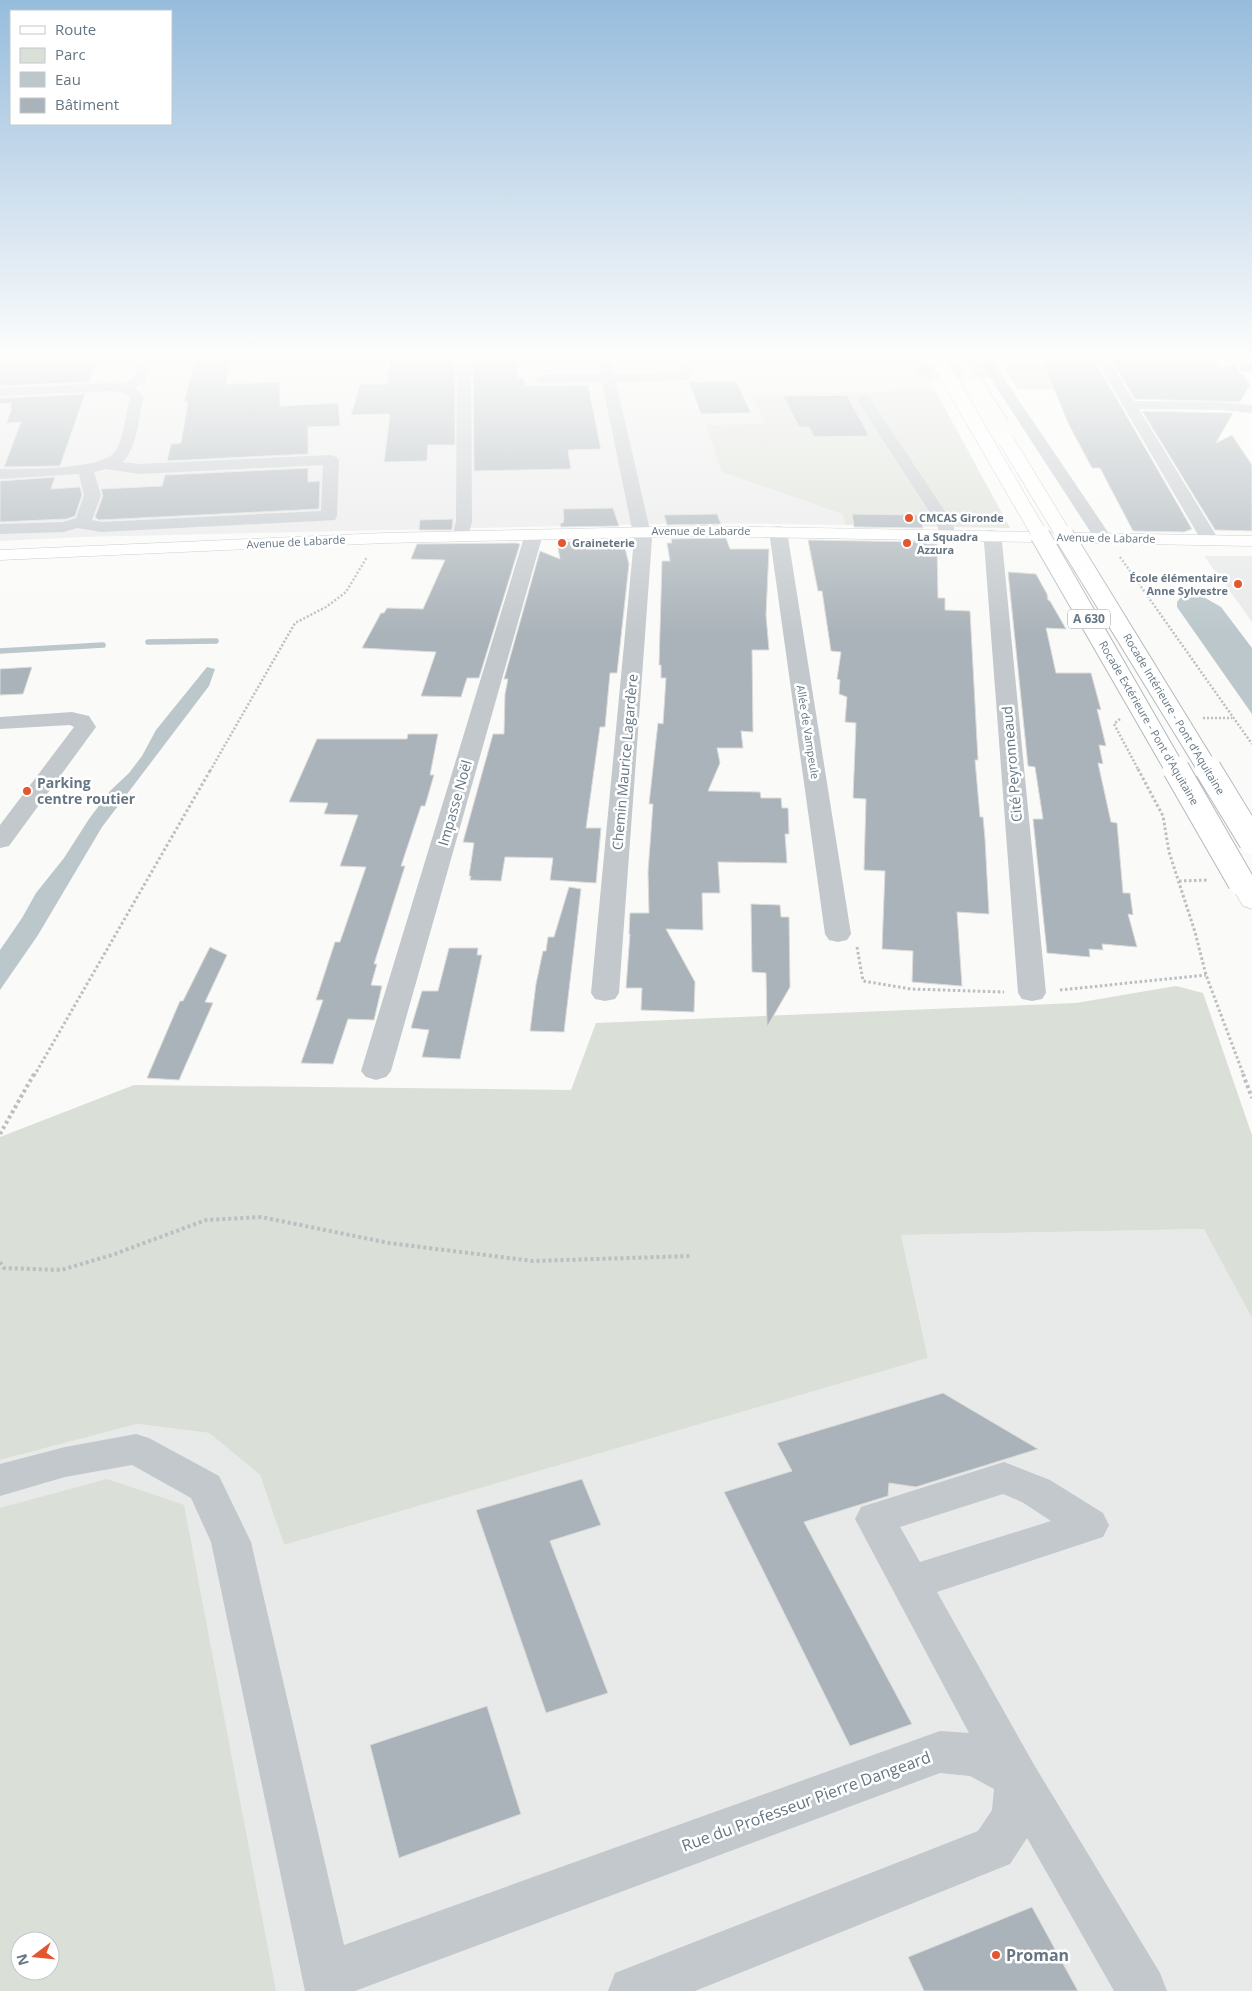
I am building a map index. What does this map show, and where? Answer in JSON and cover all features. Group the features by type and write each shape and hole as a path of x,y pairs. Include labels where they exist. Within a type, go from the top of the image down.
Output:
{"main road":[{"name":"Rocade Extérieure - Pont d'Aquitaine","path":"990,449 1247,891"},
{"name":"Rocade Intérieure - Pont d'Aquitaine","path":"1012,449 1252,841"},
{"name":"Avenue de Labarde","path":"0,555 367,538 642,532 778,531 1252,541"}],"street":[{"path":"0,474 85,469 119,458 123,449"},
{"path":"461,536 464,522 464,449"},
{"name":"Chemin Maurice Lagardère","path":"605,993 644,539 624,449"},
{"path":"896,449 944,522 947,534"},
{"path":"1044,449 1103,538"},
{"path":"1156,449 1210,540"},
{"path":"75,523 101,527 329,516 331,460 139,469 105,464"},
{"path":"0,529 64,527 83,521 92,505 94,487 85,469"},
{"name":"Allée de Vampeule","path":"778,531 838,934"},
{"name":"Impasse Noël","path":"376,1071 534,534"},
{"name":"Cité Peyronneaud","path":"990,535 994,552 1032,993"},
{"path":"0,723 72,718 81,721 85,727 0,841"},
{"path":"0,1480 65,1462 136,1450 205,1486 231,1542 329,1984"},
{"path":"910,1583 1017,1778 1142,1991"},
{"name":"Rue du Professeur Pierre Dangeard","path":"329,1984 940,1752 976,1756 1017,1778"},
{"path":"632,1991 994,1848 1014,1816 1017,1778"}],"path":[{"path":"0,1134 295,623 326,607 346,592 367,556 367,538"},
{"path":"1103,538 1109,548 1124,561 1252,744"},
{"path":"1203,718 1232,718"},
{"path":"1120,719 1114,724 1163,816 1169,852 1180,881 1206,975 1252,1098"},
{"path":"1180,881 1210,880"},
{"path":"0,1262 4,1268 61,1270 112,1255 206,1220 261,1217 389,1243 533,1261 692,1256"}],"shaded area":[{"path":"0,449 743,449 722,472 842,514 845,525 702,523 81,537 0,541"},
{"name":"École élémentaire Anne Sylvestre","path":"1204,556 1252,556 1252,622 1245,612"},
{"path":"1205,1229 1252,1318 1252,1991 0,1991 0,1460 137,1424 209,1433 260,1475 284,1545 928,1358 901,1235"}],"green space":[{"path":"714,449 967,449 1010,528 845,525 842,514 722,472"},
{"path":"1176,986 1203,993 1252,1135 1252,1318 1204,1229 901,1235 928,1358 284,1545 260,1475 209,1433 137,1424 0,1460 0,1137 134,1085 571,1090 596,1023 1076,1003"},
{"path":"107,1479 184,1505 276,1991 0,1991 0,1508"}],"water":[{"path":"1188,595 1200,595 1221,607 1252,648 1252,714 1177,607 1177,602 1180,598"},
{"path":"207,667 215,669 209,686 102,827 38,935 0,990 0,950 22,918 36,893 64,858 110,791 129,773 142,756 156,730"}],"building":[{"path":"11,449 66,449 60,466 4,467"},
{"path":"170,449 308,449 308,454 167,461"},
{"path":"386,449 428,449 427,461 384,462"},
{"path":"474,449 601,449 568,450 571,469 474,471"},
{"path":"1082,449 1146,449 1192,529 1184,532 1133,531 1100,468 1092,468"},
{"path":"1165,449 1241,449 1252,465 1252,531 1215,530"},
{"path":"308,468 308,482 320,481 319,509 99,520 95,517 103,496 101,489 162,486 165,475"},
{"path":"55,477 51,489 80,487 82,495 75,516 67,519 0,522 0,481"},
{"path":"613,508 619,526 561,527 560,523 563,523 564,518 563,509"},
{"path":"717,514 721,524 667,525 664,515"},
{"path":"852,514 920,515 923,528 854,527"},
{"path":"453,519 452,530 419,530 420,520"},
{"path":"726,538 730,549 769,549 766,615 769,650 752,650 753,732 741,731 743,748 717,748 720,763 708,791 760,792 761,798 781,798 782,808 788,808 789,834 785,834 787,863 718,862 720,893 702,893 703,930 666,929 695,982 694,1012 641,1010 642,988 626,988 630,913 649,913 648,872 653,804 649,804 658,723 663,724 666,678 661,678 661,665 659,665 662,561 670,561 667,543 672,543 671,539"},
{"path":"623,540 629,564 617,673 610,673 605,727 600,727 586,828 601,828 596,883 550,880 553,858 505,857 501,881 470,880 474,843 463,842 493,734 504,734 505,694 508,679 504,679 540,551 560,559 557,542"},
{"path":"808,540 926,542 926,544 937,544 938,598 945,598 945,610 970,611 978,760 975,760 980,817 983,817 985,839 989,914 957,912 962,986 912,982 913,951 882,949 885,871 864,870 866,799 853,798 856,723 845,722 847,697 839,694 840,680 837,679 841,652 831,651 822,591 818,591"},
{"path":"417,544 520,544 479,678 467,678 461,697 421,696 436,652 362,648 381,613 384,613 387,608 423,609 445,560 411,559"},
{"path":"1008,572 1036,574 1047,594 1048,600 1066,629 1046,628 1056,673 1091,673 1101,710 1097,709 1106,746 1099,745 1103,764 1098,763 1111,822 1117,823 1123,893 1130,893 1133,915 1128,914 1137,947 1102,944 1103,950 1089,949 1090,957 1047,953 1033,819 1043,819 1035,767 1028,766"},
{"path":"32,667 23,694 0,695 0,669"},
{"path":"408,734 438,734 430,775 434,775 425,806 421,806 401,866 405,866 374,964 377,964 371,985 382,986 374,1020 348,1019 333,1064 301,1063 323,1000 316,1000 335,942 340,942 366,867 340,866 358,815 324,814 328,803 289,802 317,739 407,739"},
{"path":"569,887 581,889 564,1032 530,1031 536,984 543,951 546,951 548,937 554,937"},
{"path":"751,904 780,905 781,917 789,917 790,987 767,1027 766,973 752,972"},
{"path":"210,947 227,955 205,1002 213,1003 179,1080 147,1078 180,1001 183,1001"},
{"path":"449,948 478,948 477,955 482,955 460,1059 422,1057 429,1030 411,1028 422,991 438,991"},
{"path":"943,1393 1038,1449 916,1487 889,1483 888,1496 804,1522 912,1724 850,1746 724,1492 792,1471 777,1443"},
{"path":"582,1479 601,1525 550,1541 608,1693 546,1713 476,1510"},
{"path":"487,1706 521,1814 399,1858 370,1745"},
{"path":"1032,1907 1078,1991 924,1991 908,1957"}],"waterway":[{"path":"148,642 216,641"},
{"path":"0,651 103,645"}],"place":[{"name":"CMCAS Gironde","path":"909,518"},
{"name":"Graineterie","path":"562,543"},
{"name":"La Squadra Azzura","path":"907,543"},
{"name":"École élémentaire Anne Sylvestre","path":"1238,584"},
{"name":"Parking centre routier","path":"27,791"},
{"name":"Proman","path":"996,1955"}]}
